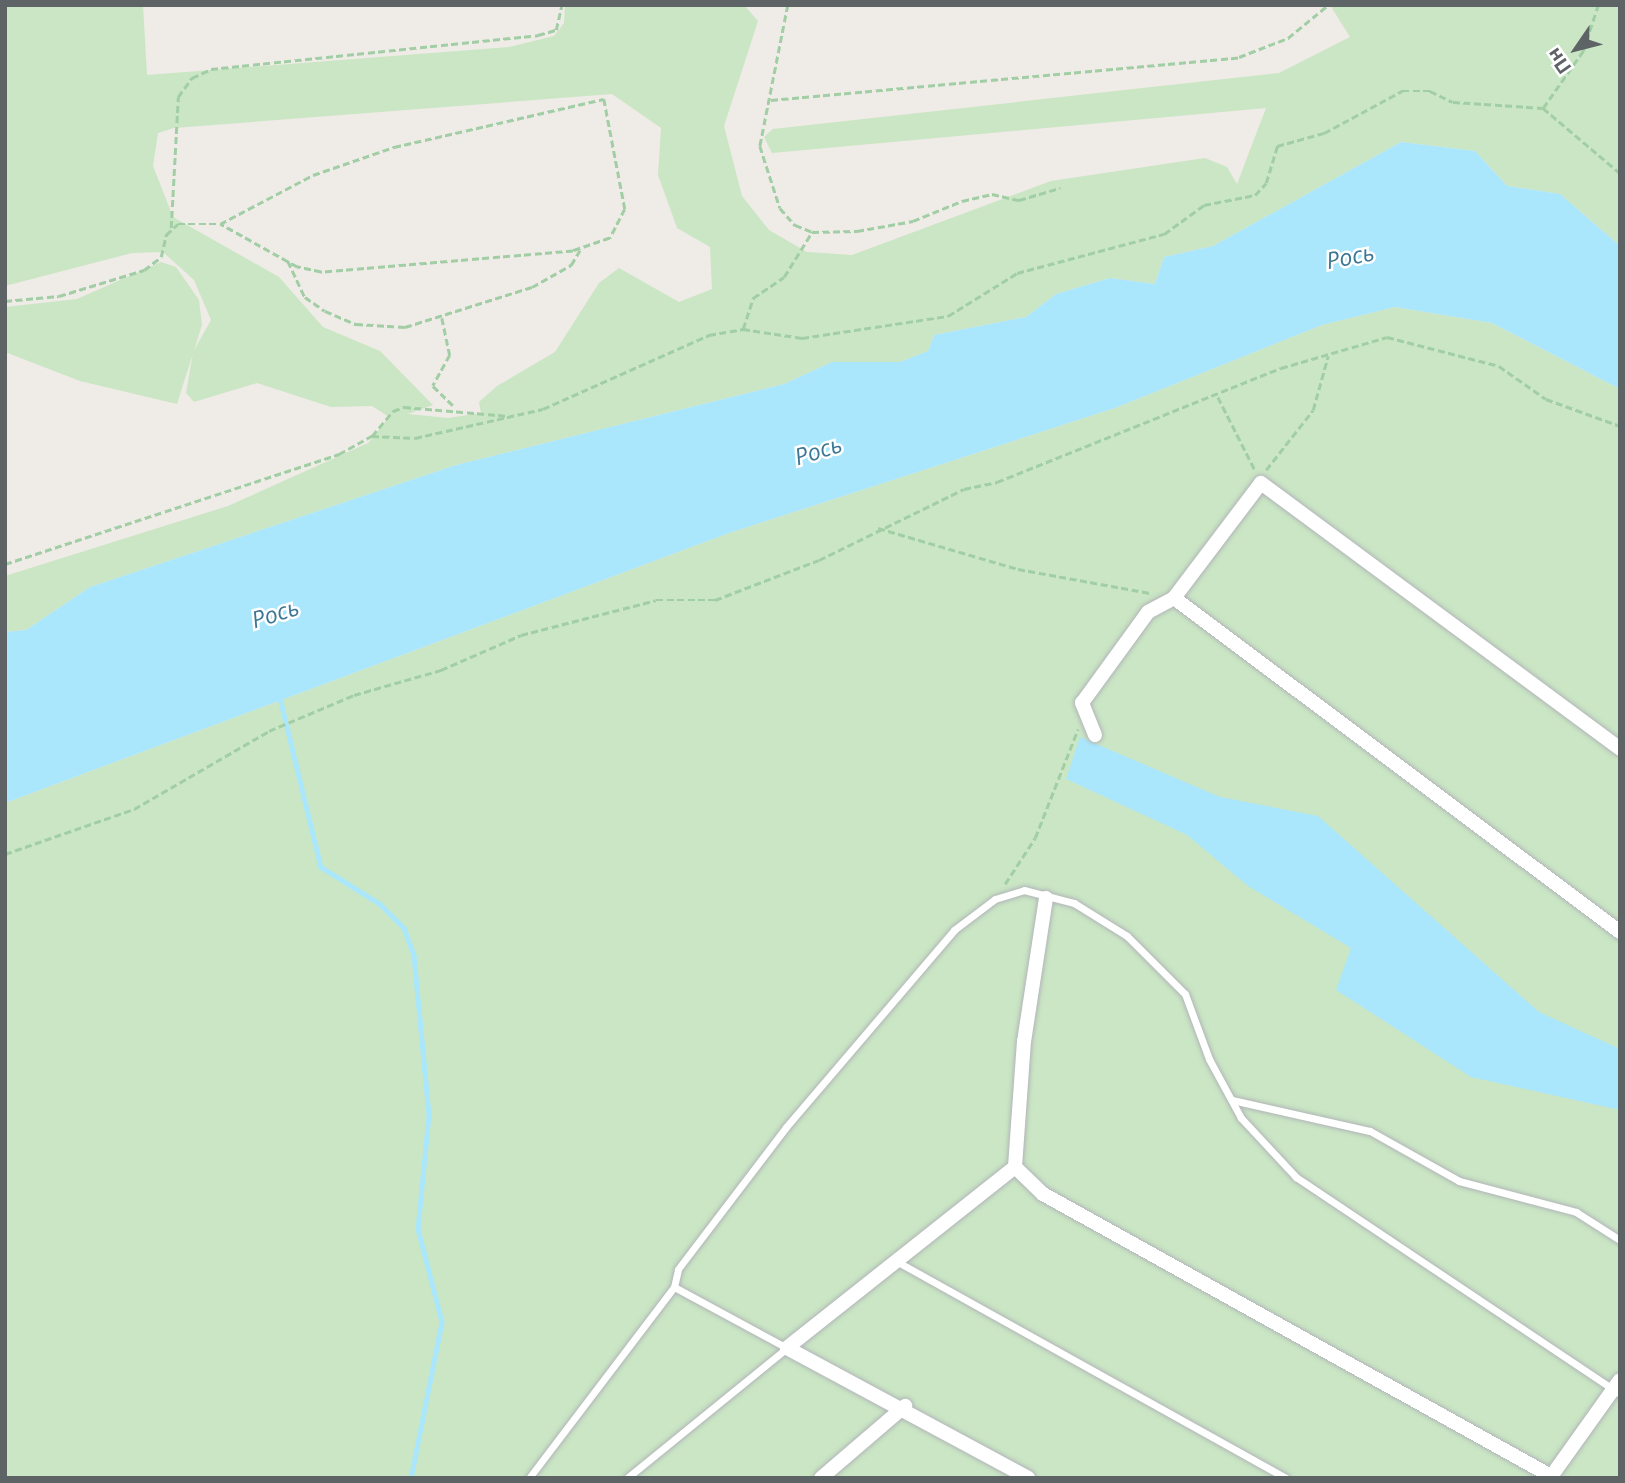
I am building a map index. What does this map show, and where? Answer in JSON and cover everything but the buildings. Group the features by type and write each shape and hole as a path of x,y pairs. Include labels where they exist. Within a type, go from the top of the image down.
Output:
{"street":[{"path":"1096,735 1082,703 1148,612 1174,598 1261,483 1620,750"},
{"path":"1174,598 1620,932"},
{"path":"1028,1478 905,1406 787,1348 1015,1167 1024,1041 1046,898"},
{"path":"1015,1167 1043,1194 1551,1477 1617,1388"},
{"path":"821,1478 905,1406"}],"lane":[{"path":"529,1478 674,1287 678,1269 876,1017 954,930 995,899 1024,890 1046,898 1074,903 1127,936 1185,993 1232,1100 1296,1177 1617,1388"},
{"path":"1232,1100 1370,1131 1459,1181 1576,1212 1620,1240"},
{"path":"896,1261 1286,1478"},
{"path":"627,1478 787,1348 674,1287"}],"path":[{"path":"5,301 59,296 144,270 161,257 171,228 178,97 192,78 211,69 538,36 556,30 562,5"},
{"path":"788,5 760,146 766,177 779,208 812,232 857,231 914,221 962,201 992,194 1019,200 1060,188"},
{"path":"771,100 1239,57 1288,38 1328,5"},
{"path":"1543,108 1583,51 1598,5"},
{"path":"372,436 415,438 514,417 617,381 709,335 743,329 802,338 948,316 1017,273 1164,234 1204,205 1255,195 1266,183 1277,146 1324,133 1402,91 1430,91 1453,102 1543,108 1620,173"},
{"path":"171,228 220,224 313,175 394,147 604,99 625,209 610,238 580,249 321,272 288,261 220,224"},
{"path":"743,329 753,298 784,277 812,232"},
{"path":"288,261 305,297 356,324 405,327 442,318 532,287 571,265 580,249"},
{"path":"442,318 450,355 433,386 457,407"},
{"path":"5,854 134,809 270,731 355,695 441,670 522,635 656,600 716,600 819,560 877,527 1162,412 1218,397 1387,337 1499,366 1546,399 1620,426"},
{"path":"1261,483 1269,462 1313,410 1328,356"},
{"path":"1218,397 1261,483"},
{"path":"5,564 339,454 372,436 393,411 457,407 514,417"},
{"path":"877,527 1018,569 1174,598"},
{"path":"995,899 1035,838 1065,750 1086,714"}],"green space":[{"path":"5,5 143,5 147,75 509,47 554,36 564,23 565,5 744,5 758,21 724,126 742,196 769,230 807,252 852,255 1051,181 1205,158 1227,167 1237,184 1266,108 772,153 764,137 773,129 1279,73 1350,37 1330,5 1620,5 1620,246 1560,194 1507,186 1475,151 1401,142 1213,246 1164,257 1155,284 1110,278 1056,294 1026,317 934,335 928,351 900,362 832,362 784,384 456,465 90,587 26,630 5,632 5,576 228,506 368,443 389,417 372,406 331,407 257,383 194,402 186,393 193,352 211,320 194,280 163,252 132,253 5,286","holes":["612,94 661,128 658,175 677,228 710,247 712,289 679,302 619,268 599,283 555,352 497,386 479,402 481,413 448,418 408,414 433,405 380,351 323,327 279,277 173,217 153,166 158,133 174,128"]},
{"path":"161,262 176,267 199,300 202,325 177,404 80,381 5,352 5,307 77,299"},
{"path":"1395,307 1492,323 1620,389 1620,1478 5,1478 5,803 729,533 1115,408 1322,325"}],"water":[{"name":"Рось","path":"1401,142 1475,151 1507,186 1560,194 1620,246 1620,389 1492,323 1395,307 1322,325 1115,408 729,533 5,803 5,632 26,630 90,587 456,465 784,384 832,362 900,362 928,351 934,335 1026,317 1056,294 1110,278 1155,284 1164,257 1213,246"},
{"path":"1080,737 1220,797 1318,816 1539,1012 1620,1049 1620,1110 1471,1077 1336,990 1351,948 1248,886 1187,835 1066,779"}],"waterway":[{"path":"280,698 321,867 380,904 404,928 414,956 429,1115 418,1229 442,1322 411,1478"}]}
